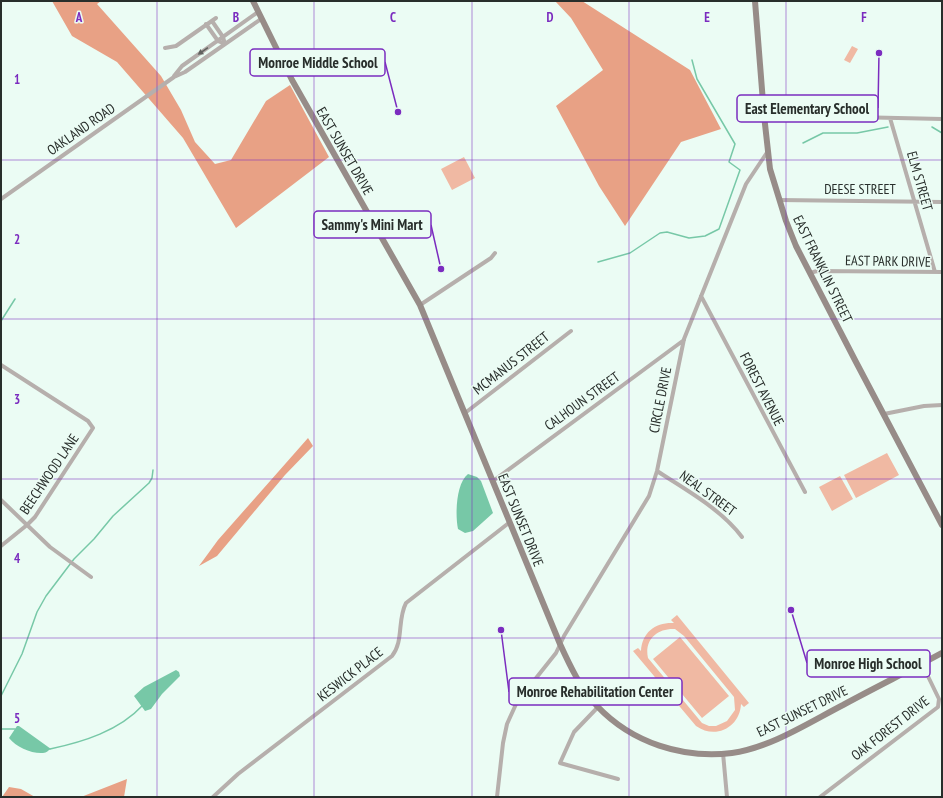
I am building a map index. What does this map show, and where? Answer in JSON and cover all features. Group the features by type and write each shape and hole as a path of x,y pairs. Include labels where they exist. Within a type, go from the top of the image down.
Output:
{"street":[{"name":"EAST SUNSET DRIVE","path":"253,1 292,80 420,305 560,644 580,683 598,707 624,729 652,743 688,753 733,753 767,743 797,729 942,653"},
{"name":"EAST FRANKLIN STREET","path":"755,1 770,169 778,200 796,246 942,525"},
{"name":"OAKLAND ROAD","path":"174,76 182,66 258,12"},
{"path":"165,48 176,46 216,18"},
{"name":"OAKLAND ROAD","path":"1,199 174,76 185,72 261,19"},
{"path":"212,21 223,37 225,44"},
{"path":"206,24 218,41 225,44"},
{"path":"764,115 942,118"},
{"name":"ELM STREET","path":"890,118 935,272"},
{"name":"CIRCLE DRIVE","path":"497,797 503,743 507,724 517,702 556,653 649,496 657,471 684,339 746,184 768,151"},
{"name":"DEESE STREET","path":"778,200 913,200 942,202"},
{"path":"420,305 491,258 495,253"},
{"name":"EAST PARK DRIVE","path":"810,273 817,271 942,272"},
{"name":"FOREST AVENUE","path":"701,296 804,492"},
{"name":"MCMANUS STREET","path":"465,413 571,331"},
{"name":"CALHOUN STREET","path":"493,481 684,339"},
{"name":"BEECHWOOD LANE","path":"1,365 88,421 93,428 35,517 1,546"},
{"path":"884,414 924,406 942,405"},
{"name":"NEAL STREET","path":"657,471 689,492 725,519 742,537"},
{"path":"1,500 50,547 91,577"},
{"name":"KESWICK PLACE","path":"213,797 238,774 392,656 397,650 400,618 406,603 510,522"},
{"name":"OAK FOREST DRIVE","path":"820,797 938,707 939,699 922,664"},
{"path":"598,707 574,732 560,763 618,779"},
{"path":"723,753 726,797"}],"shaded area":[{"path":"52,1 101,1 97,4 161,76 181,110 195,142 215,164 231,160 266,101 290,85 329,157 236,228 183,138 117,62 72,36"},
{"path":"555,1 582,1 690,70 721,129 681,142 625,226 599,186 556,106 603,70 571,18"},
{"path":"852,46 858,49 850,63 844,60"},
{"path":"464,157 475,178 452,190 441,169"},
{"path":"308,438 313,446 285,475 217,556 199,566 218,540"},
{"path":"887,453 899,475 856,498 844,475"},
{"path":"468,474 477,477 481,481 493,513 473,531 465,533 458,529 457,500 461,484"},
{"path":"840,476 853,499 832,511 819,487"},
{"path":"677,615 749,703 744,707 741,704 740,712 736,719 732,725 726,729 711,732 696,726 633,651 638,648 641,651 644,638 647,634 656,626 674,623 671,620","holes":["669,629 675,629 684,636 734,697 735,710 727,721 716,726 709,726 702,723 648,658 648,646 653,636 657,633"]},
{"path":"680,637 729,696 702,718 653,659"},
{"path":"176,670 179,672 180,676 162,694 151,709 145,711 134,696 144,687"},
{"path":"17,726 51,749 46,753 39,753 20,747 9,738"},
{"path":"127,779 124,797 81,797"},
{"path":"9,787 21,789 35,797 2,797"}],"waterway":[{"path":"598,262 630,253 660,233 667,232 689,238 705,236 719,229 740,170 729,162 735,144 697,79 692,60"},
{"path":"803,143 823,133 857,133 888,127"},
{"path":"932,127 942,133"},
{"path":"1,321 15,299"},
{"path":"1,696 22,654 37,612 46,596 74,559 94,539 113,516 149,483 152,478 153,470"},
{"path":"50,749 88,739 112,729 143,705"},
{"path":"1,729 15,729"}],"place":[{"name":"East Elementary School","path":"879,53"},
{"name":"Monroe Middle School","path":"398,112"},
{"name":"Sammy's Mini Mart","path":"441,269"},
{"name":"Monroe High School","path":"791,610"},
{"name":"Monroe Rehabilitation Center","path":"501,630"}]}
